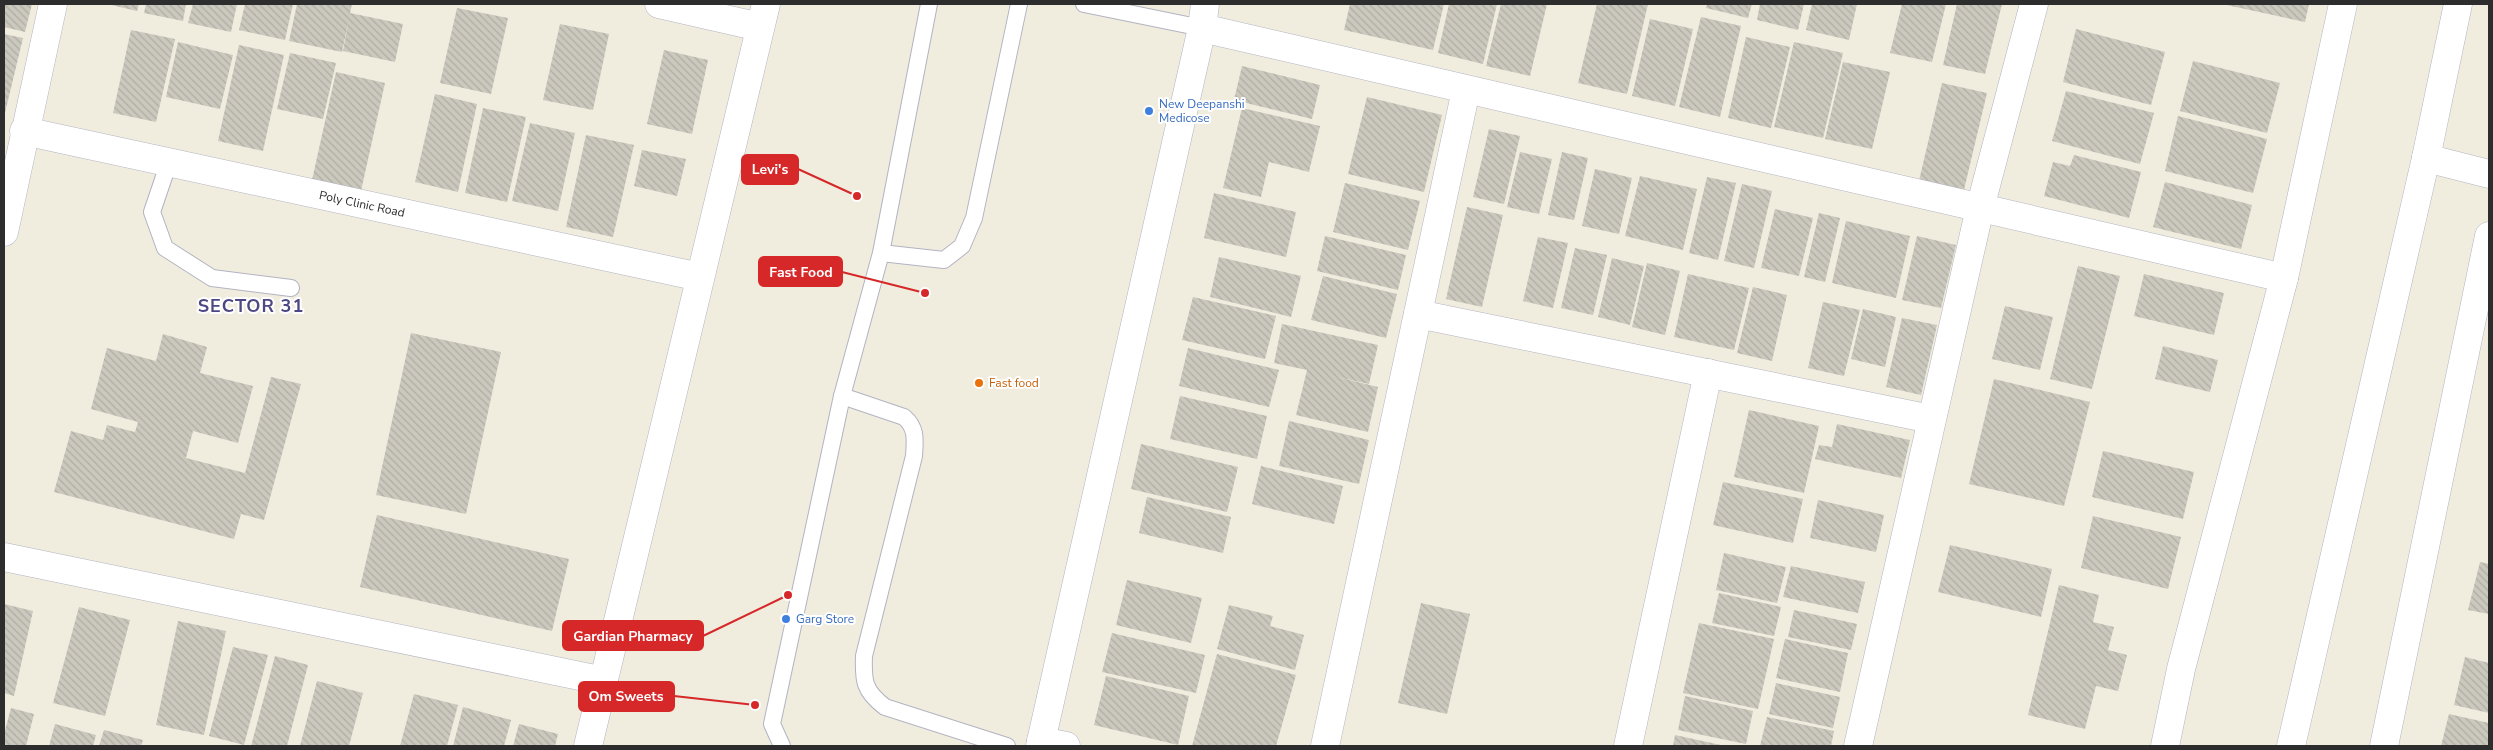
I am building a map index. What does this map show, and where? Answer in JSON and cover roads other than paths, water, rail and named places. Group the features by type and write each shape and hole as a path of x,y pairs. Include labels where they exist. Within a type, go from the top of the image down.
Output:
{"street":[{"path":"4,232 24,131 53,4"},
{"path":"588,746 763,16 659,4"},
{"path":"1858,746 1980,208 2034,4"},
{"path":"2164,746 2181,669 2284,278 2343,4"},
{"path":"2291,746 2426,158 2458,4"},
{"path":"1049,745 1203,16 1466,90 2284,278"},
{"path":"1325,746 1466,90"},
{"name":"Poly Clinic Road","path":"24,131 700,277"},
{"path":"2426,158 2489,174"},
{"path":"2384,746 2489,236"},
{"path":"1418,314 1931,419"},
{"path":"1628,746 1708,373"},
{"path":"4,557 604,681"}],"lane":[{"path":"782,746 772,724 842,396 881,253 929,4"},
{"path":"881,253 944,260 962,246 974,218 1019,4"},
{"path":"1084,4 1203,16"},
{"path":"169,162 152,212 165,248 212,278 291,288"},
{"path":"842,396 904,417 912,423 914,432 914,456 864,656 863,679 867,688 872,697 885,707 1008,746"}],"place":[{"name":"New Deepanshi Medicose","path":"1149,111"},
{"name":"Levi's","path":"857,196"},
{"name":"Fast Food","path":"925,293"},
{"name":"Fast food","path":"979,383"},
{"name":"Gardian Pharmacy","path":"788,595"},
{"name":"Garg Store","path":"786,619"},
{"name":"Om Sweets","path":"755,705"}],"district":[{"name":"SECTOR 31","path":"251,306"}]}
